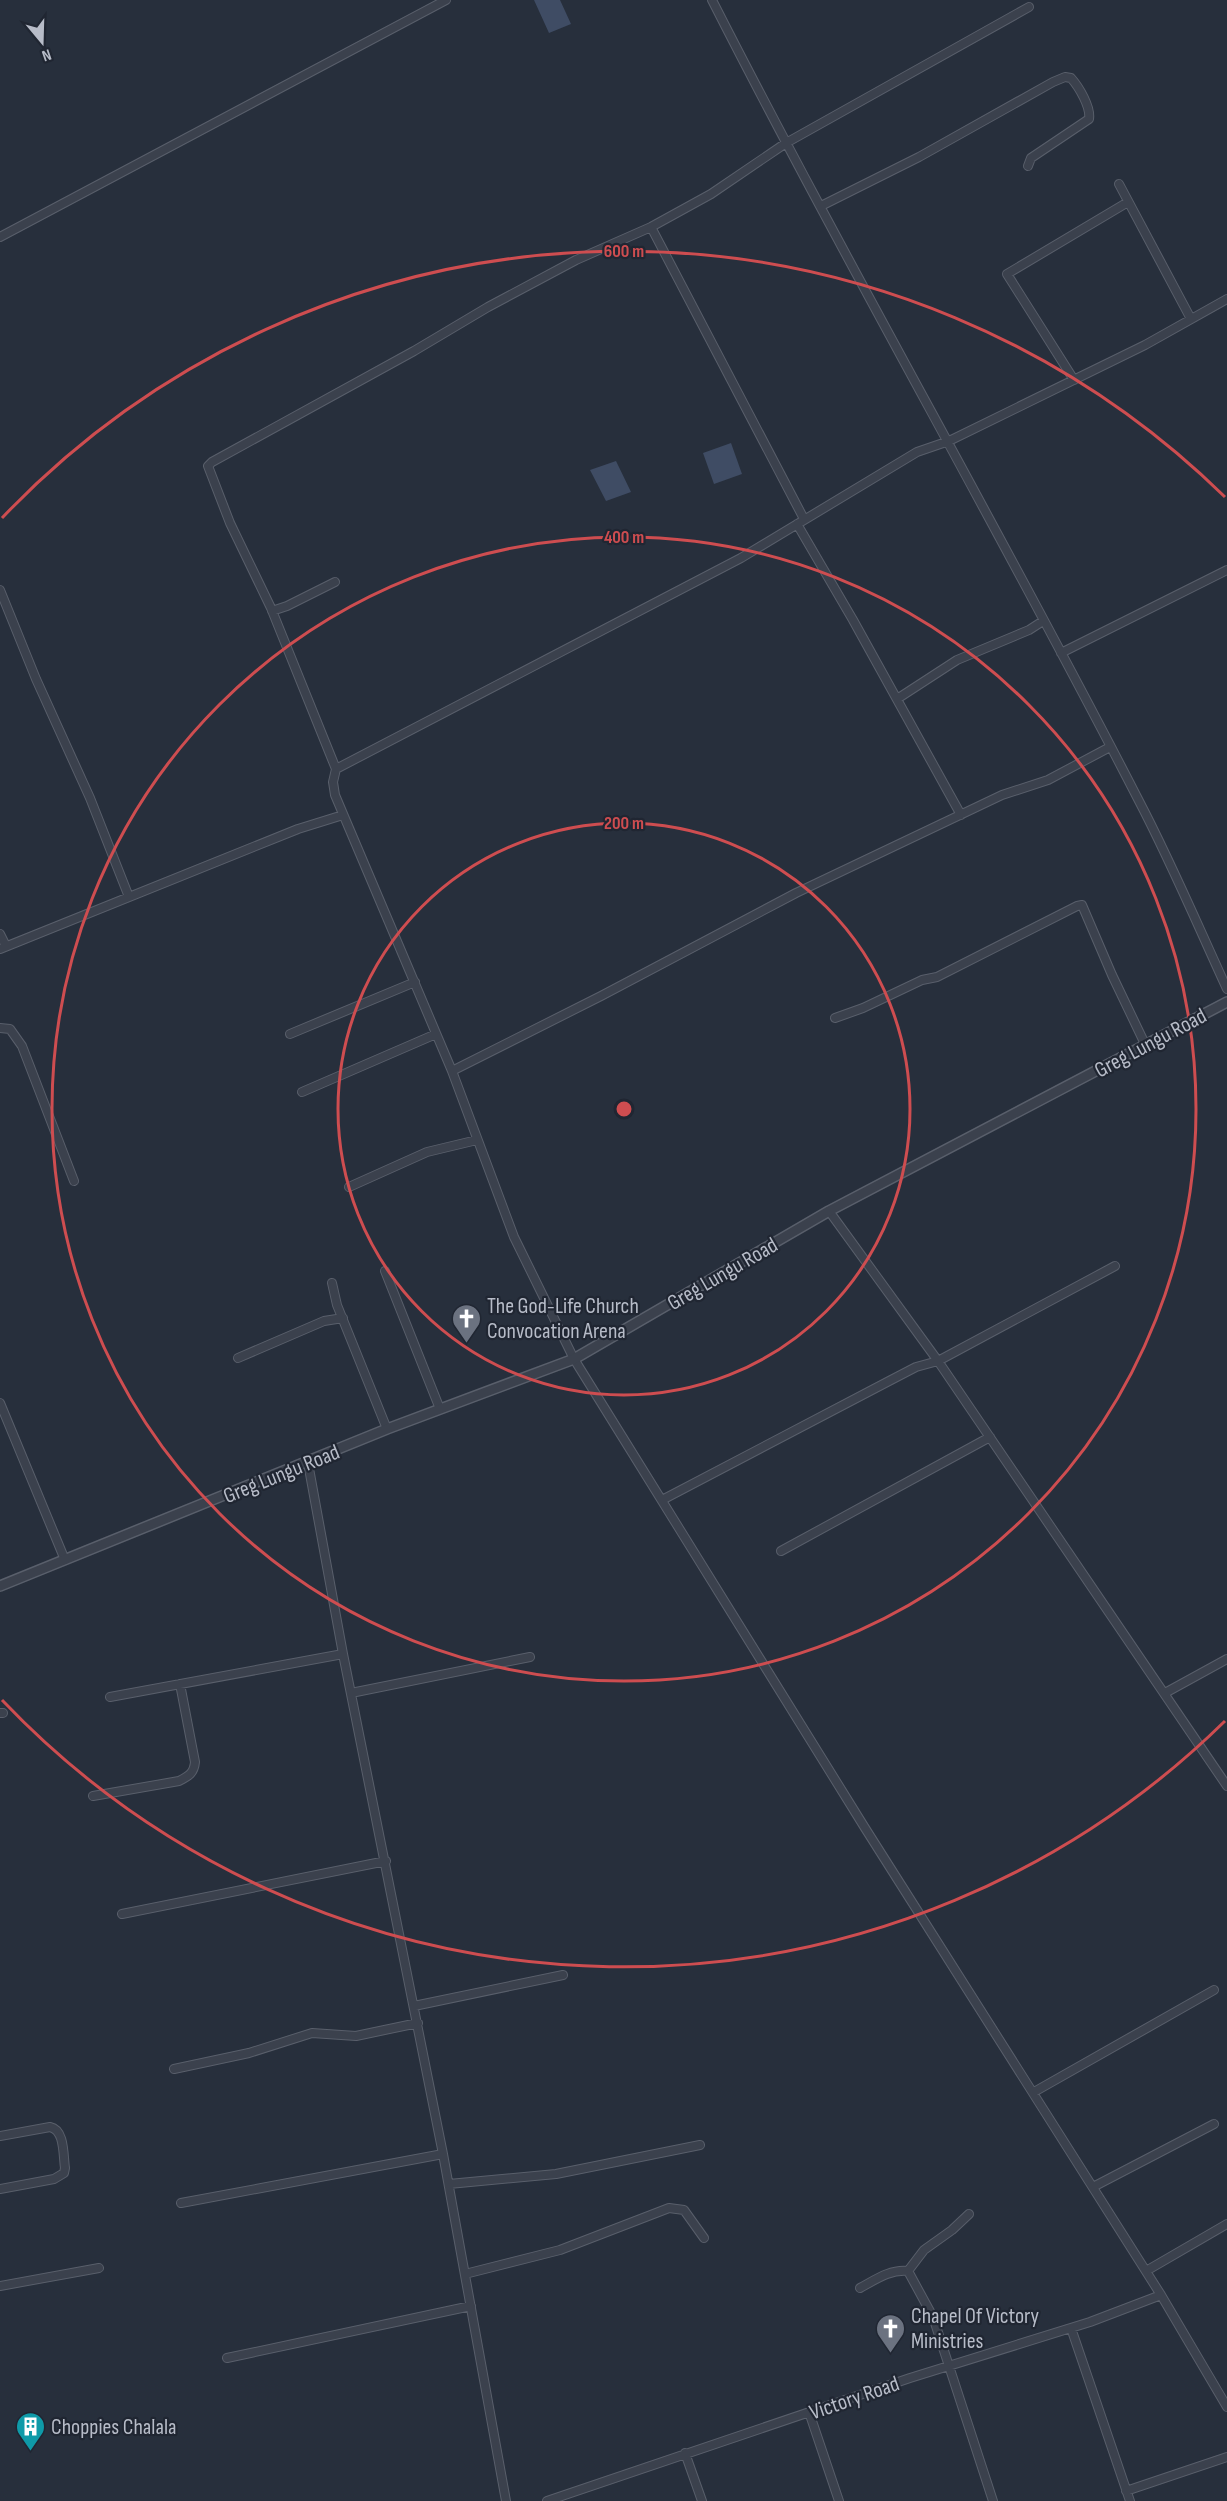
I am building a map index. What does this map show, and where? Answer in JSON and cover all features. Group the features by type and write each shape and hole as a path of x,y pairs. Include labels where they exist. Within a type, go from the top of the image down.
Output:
{"street":[{"path":"0,237 446,0"},
{"path":"712,0 786,143 949,441 1140,801 1227,989"},
{"path":"1029,7 786,143 711,194 651,227 576,260 498,302 208,466 209,473 272,610 336,769 333,782 343,815 452,1071 514,1237 574,1359 865,1828 1161,2295 1227,2407"},
{"path":"821,206 919,157 1053,82 1065,77 1071,78 1090,113 1089,119 1031,158 1028,166"},
{"path":"1119,184 1191,319"},
{"path":"1074,380 1007,274 1128,201"},
{"path":"651,227 800,521 961,815"},
{"path":"336,769 741,558 917,452 949,441 1145,345 1227,299"},
{"path":"1061,653 1227,570"},
{"path":"272,610 286,606 335,582"},
{"path":"0,590 36,679 90,798 129,897"},
{"path":"897,699 957,660 1029,630 1043,621"},
{"path":"452,1071 601,996 796,893 1020,788 1048,780 1110,747"},
{"path":"0,934 3,947 298,829 343,815"},
{"path":"835,1018 863,1008 922,980 937,977 1082,905 1145,1044"},
{"path":"290,1034 415,982"},
{"name":"Greg Lungu Road","path":"0,1586 387,1429 574,1359 829,1211 1227,1002"},
{"path":"0,1028 10,1029 22,1046 74,1181"},
{"path":"302,1092 436,1034"},
{"path":"349,1187 427,1152 477,1140"},
{"path":"829,1211 938,1361 1166,1693 1223,1772 1227,1786"},
{"path":"662,1500 916,1367 938,1361 1115,1266"},
{"path":"385,1271 441,1409"},
{"path":"333,1282 334,1298 387,1429"},
{"path":"238,1358 324,1322 343,1318"},
{"path":"0,1403 65,1560"},
{"path":"781,1551 990,1437"},
{"path":"308,1462 343,1654 444,2154 506,2501"},
{"path":"110,1697 343,1654"},
{"path":"351,1693 530,1657"},
{"path":"1166,1693 1227,1659"},
{"path":"93,1796 179,1781 190,1776 195,1762 180,1684"},
{"path":"122,1914 386,1861"},
{"path":"414,2006 563,1975"},
{"path":"1034,2092 1214,1990"},
{"path":"174,2069 249,2053 312,2034 356,2036 418,2023"},
{"path":"1093,2187 1214,2124"},
{"path":"0,2136 50,2127 56,2128 60,2134 65,2168 64,2173 54,2179 0,2189"},
{"path":"449,2184 556,2174 700,2145"},
{"path":"181,2203 444,2154"},
{"path":"465,2274 560,2250 669,2208 684,2210 704,2238"},
{"path":"908,2271 924,2250 952,2230 969,2214"},
{"path":"1146,2271 1227,2224"},
{"path":"0,2286 99,2268"},
{"path":"860,2288 886,2274 899,2270 908,2271"},
{"path":"908,2271 933,2317 993,2501"},
{"name":"Victory Road","path":"547,2501 809,2412 1071,2328 1161,2295"},
{"path":"227,2358 471,2306"},
{"path":"1071,2328 1130,2501"},
{"path":"809,2412 839,2501"},
{"path":"686,2453 702,2501"},
{"path":"1126,2491 1227,2457"}],"water":[{"path":"534,0 560,0 571,24 549,33"},
{"path":"731,443 742,474 714,484 703,453"},
{"path":"616,461 631,492 606,501 590,470"}],"place":[{"name":"The God-Life Church Convocation Arena","path":"466,1344"},
{"name":"Chapel Of Victory Ministries","path":"890,2354"},
{"name":"Choppies Chalala","path":"30,2452"}]}
